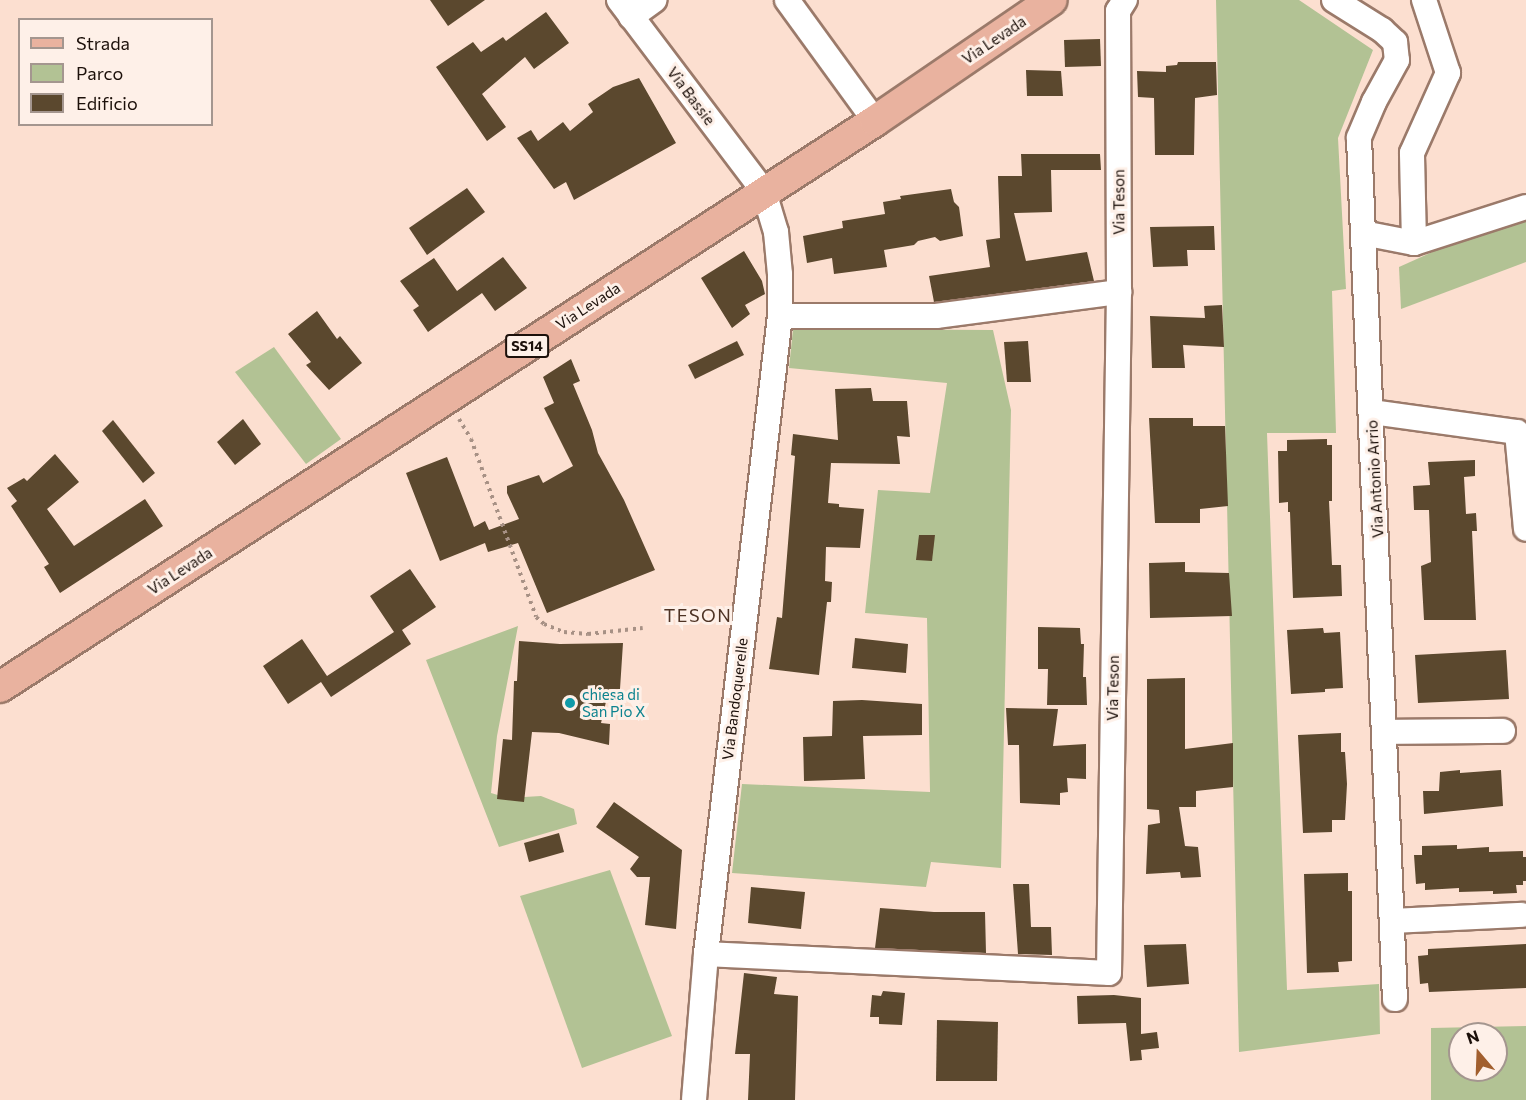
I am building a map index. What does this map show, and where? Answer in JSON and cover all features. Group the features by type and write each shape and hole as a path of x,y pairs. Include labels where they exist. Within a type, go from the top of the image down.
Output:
{"main road":[{"name":"Via Levada","path":"0,687 765,192 1052,0"}],"street":[{"path":"625,8 654,0"},
{"path":"787,0 874,120"},
{"name":"Via Teson","path":"706,954 1109,973 1119,292 1118,11 1125,0"},
{"name":"Via Antonio Arrio","path":"1334,0 1382,30 1395,42 1397,60 1374,102 1359,138 1386,732 1395,999"},
{"path":"1414,243 1412,153 1448,73 1424,0"},
{"name":"Via Bassie","path":"625,8 765,192"},
{"name":"Via Bandoquerelle","path":"694,1100 706,954 780,316 780,274 776,232 765,192"},
{"path":"1364,233 1414,243 1526,207"},
{"path":"780,316 936,316 1119,292"},
{"path":"1372,412 1517,432 1526,526"},
{"path":"1386,732 1503,731"},
{"path":"1393,921 1522,915"}],"path":[{"path":"447,398 471,439 536,616 544,624 564,632 588,634 643,628"}],"green space":[{"path":"1216,0 1299,0 1373,50 1338,138 1346,289 1332,291 1336,433 1267,433 1287,990 1379,984 1380,1034 1239,1052"},
{"path":"1526,210 1526,262 1401,309 1399,267"},
{"path":"793,329 993,330 1011,410 1001,868 931,862 926,887 732,873 742,784 930,792 927,618 865,613 878,490 930,493 947,383 789,368"},
{"path":"274,347 341,439 306,464 235,372"},
{"path":"518,626 497,736 491,793 508,798 541,796 574,809 577,824 499,847 426,660"},
{"path":"610,870 672,1036 582,1068 520,896"},
{"path":"1508,1026 1526,1026 1526,1100 1431,1100 1431,1028 1448,1028 1448,1082 1508,1082"}],"building":[{"path":"430,0 485,0 448,26"},
{"path":"546,12 569,43 534,69 525,57 482,94 506,127 487,141 436,67 473,42 481,52 503,37 506,41"},
{"path":"1100,39 1101,66 1065,67 1064,40"},
{"path":"1178,62 1216,62 1217,95 1195,98 1194,155 1155,155 1154,98 1138,97 1137,71 1166,72 1166,66 1177,65"},
{"path":"1026,70 1061,71 1063,96 1027,96"},
{"path":"639,78 676,143 574,200 566,182 554,189 517,138 531,130 538,141 563,122 570,131 593,112 588,104 613,87"},
{"path":"1021,154 1100,154 1101,170 1051,170 1052,212 1014,213 1026,261 1087,252 1094,281 934,302 929,276 990,267 986,240 1000,238 998,176 1022,176"},
{"path":"467,188 485,212 427,255 409,228"},
{"path":"951,189 954,202 959,207 963,236 940,241 935,237 918,241 914,245 884,250 887,267 834,274 832,258 807,263 803,236 843,228 842,221 885,214 883,202 901,199 900,196"},
{"path":"1214,226 1215,250 1187,250 1188,266 1153,267 1150,227"},
{"path":"744,251 762,281 765,294 745,305 750,314 732,328 701,278"},
{"path":"503,257 527,288 495,311 482,293 428,332 413,310 419,306 400,281 434,258 457,291"},
{"path":"1222,305 1224,347 1183,345 1185,368 1152,368 1150,316 1205,318 1204,306"},
{"path":"317,311 337,339 340,336 362,363 329,390 306,365 311,362 288,334"},
{"path":"737,341 744,355 695,379 688,365"},
{"path":"1028,341 1031,382 1007,382 1004,342"},
{"path":"571,359 580,381 573,384 592,430 598,453 624,500 655,570 547,613 518,543 488,552 485,543 440,561 406,473 447,457 474,527 485,521 489,530 519,519 507,493 507,486 539,475 543,483 573,466 544,408 554,403 543,377"},
{"path":"871,388 873,401 907,401 910,437 897,436 900,464 831,463 828,503 839,504 839,507 864,509 860,548 826,547 825,581 832,582 831,602 827,602 819,675 769,669 777,617 782,618 795,456 791,455 793,434 838,440 835,389"},
{"path":"1149,418 1193,418 1193,426 1225,426 1228,506 1200,509 1200,523 1155,523"},
{"path":"243,419 261,444 235,465 217,442"},
{"path":"113,420 155,473 143,483 102,431"},
{"path":"1327,439 1327,445 1332,445 1332,501 1329,501 1332,565 1341,565 1342,596 1293,598 1290,512 1288,512 1288,502 1279,503 1278,451 1287,451 1287,440"},
{"path":"55,454 79,482 47,509 74,546 145,499 163,526 60,593 44,567 49,564 11,506 17,501 7,488 24,478 27,481"},
{"path":"1475,460 1475,476 1464,477 1466,514 1476,513 1477,531 1472,531 1476,620 1424,620 1421,566 1431,562 1429,510 1414,510 1413,486 1430,485 1428,462"},
{"path":"919,535 935,535 932,561 916,560"},
{"path":"1185,562 1185,572 1229,573 1232,616 1150,618 1149,563"},
{"path":"410,569 436,607 402,630 411,644 331,697 321,682 288,704 263,666 302,639 327,676 394,632 370,596"},
{"path":"1038,627 1080,628 1081,644 1084,644 1083,677 1086,677 1087,705 1047,705 1048,669 1038,669"},
{"path":"1323,628 1324,633 1340,632 1343,688 1325,689 1325,692 1291,694 1287,630"},
{"path":"855,638 908,644 906,673 852,668"},
{"name":"chiesa di San Pio X","path":"519,641 560,644 623,643 620,689 609,689 601,723 610,724 609,745 559,733 532,732 524,802 497,799 503,739 512,740 514,681 517,681"},
{"path":"1506,650 1509,699 1418,703 1415,655"},
{"path":"1185,678 1185,749 1233,743 1233,787 1196,791 1196,807 1179,807 1185,846 1198,847 1201,877 1181,878 1180,872 1146,874 1148,825 1160,823 1159,810 1147,809 1147,679"},
{"path":"862,700 922,704 922,735 863,736 865,779 804,781 803,737 832,736 833,701"},
{"path":"1006,708 1058,709 1053,746 1086,744 1086,779 1067,778 1068,792 1060,793 1060,805 1020,803 1019,745 1008,745"},
{"path":"1341,733 1341,752 1345,752 1347,784 1345,820 1332,820 1332,832 1303,833 1298,735"},
{"path":"1460,770 1460,773 1501,770 1503,806 1424,814 1423,791 1439,791 1440,772"},
{"path":"614,802 682,850 676,929 645,925 650,877 637,877 630,869 639,857 596,827"},
{"path":"559,833 564,852 529,862 524,843"},
{"path":"1457,845 1457,849 1489,847 1489,852 1523,851 1523,857 1526,857 1526,881 1523,881 1523,885 1516,885 1517,893 1493,894 1493,891 1459,892 1459,888 1425,890 1425,883 1416,884 1414,855 1422,855 1422,846"},
{"path":"1348,873 1348,891 1352,891 1352,961 1338,962 1339,972 1307,973 1304,874"},
{"path":"1013,884 1029,884 1031,927 1051,927 1052,955 1018,954"},
{"path":"751,887 805,892 801,929 748,923"},
{"path":"880,908 934,912 985,912 986,953 875,948"},
{"path":"1186,944 1189,984 1147,987 1144,945"},
{"path":"1526,944 1526,988 1429,992 1428,983 1420,984 1418,956 1428,955 1428,949"},
{"path":"744,973 777,977 774,994 798,996 795,1100 748,1100 750,1054 735,1054"},
{"path":"883,991 905,993 902,1025 879,1024 879,1017 870,1017 872,995 881,996"},
{"path":"1114,995 1141,998 1141,1034 1157,1032 1159,1048 1141,1050 1142,1060 1130,1061 1126,1023 1078,1024 1077,996"},
{"path":"937,1020 998,1022 997,1081 936,1081"}],"place":[{"name":"chiesa di San Pio X","path":"570,703"}],"district":[{"name":"TESON","path":"698,615"}]}
